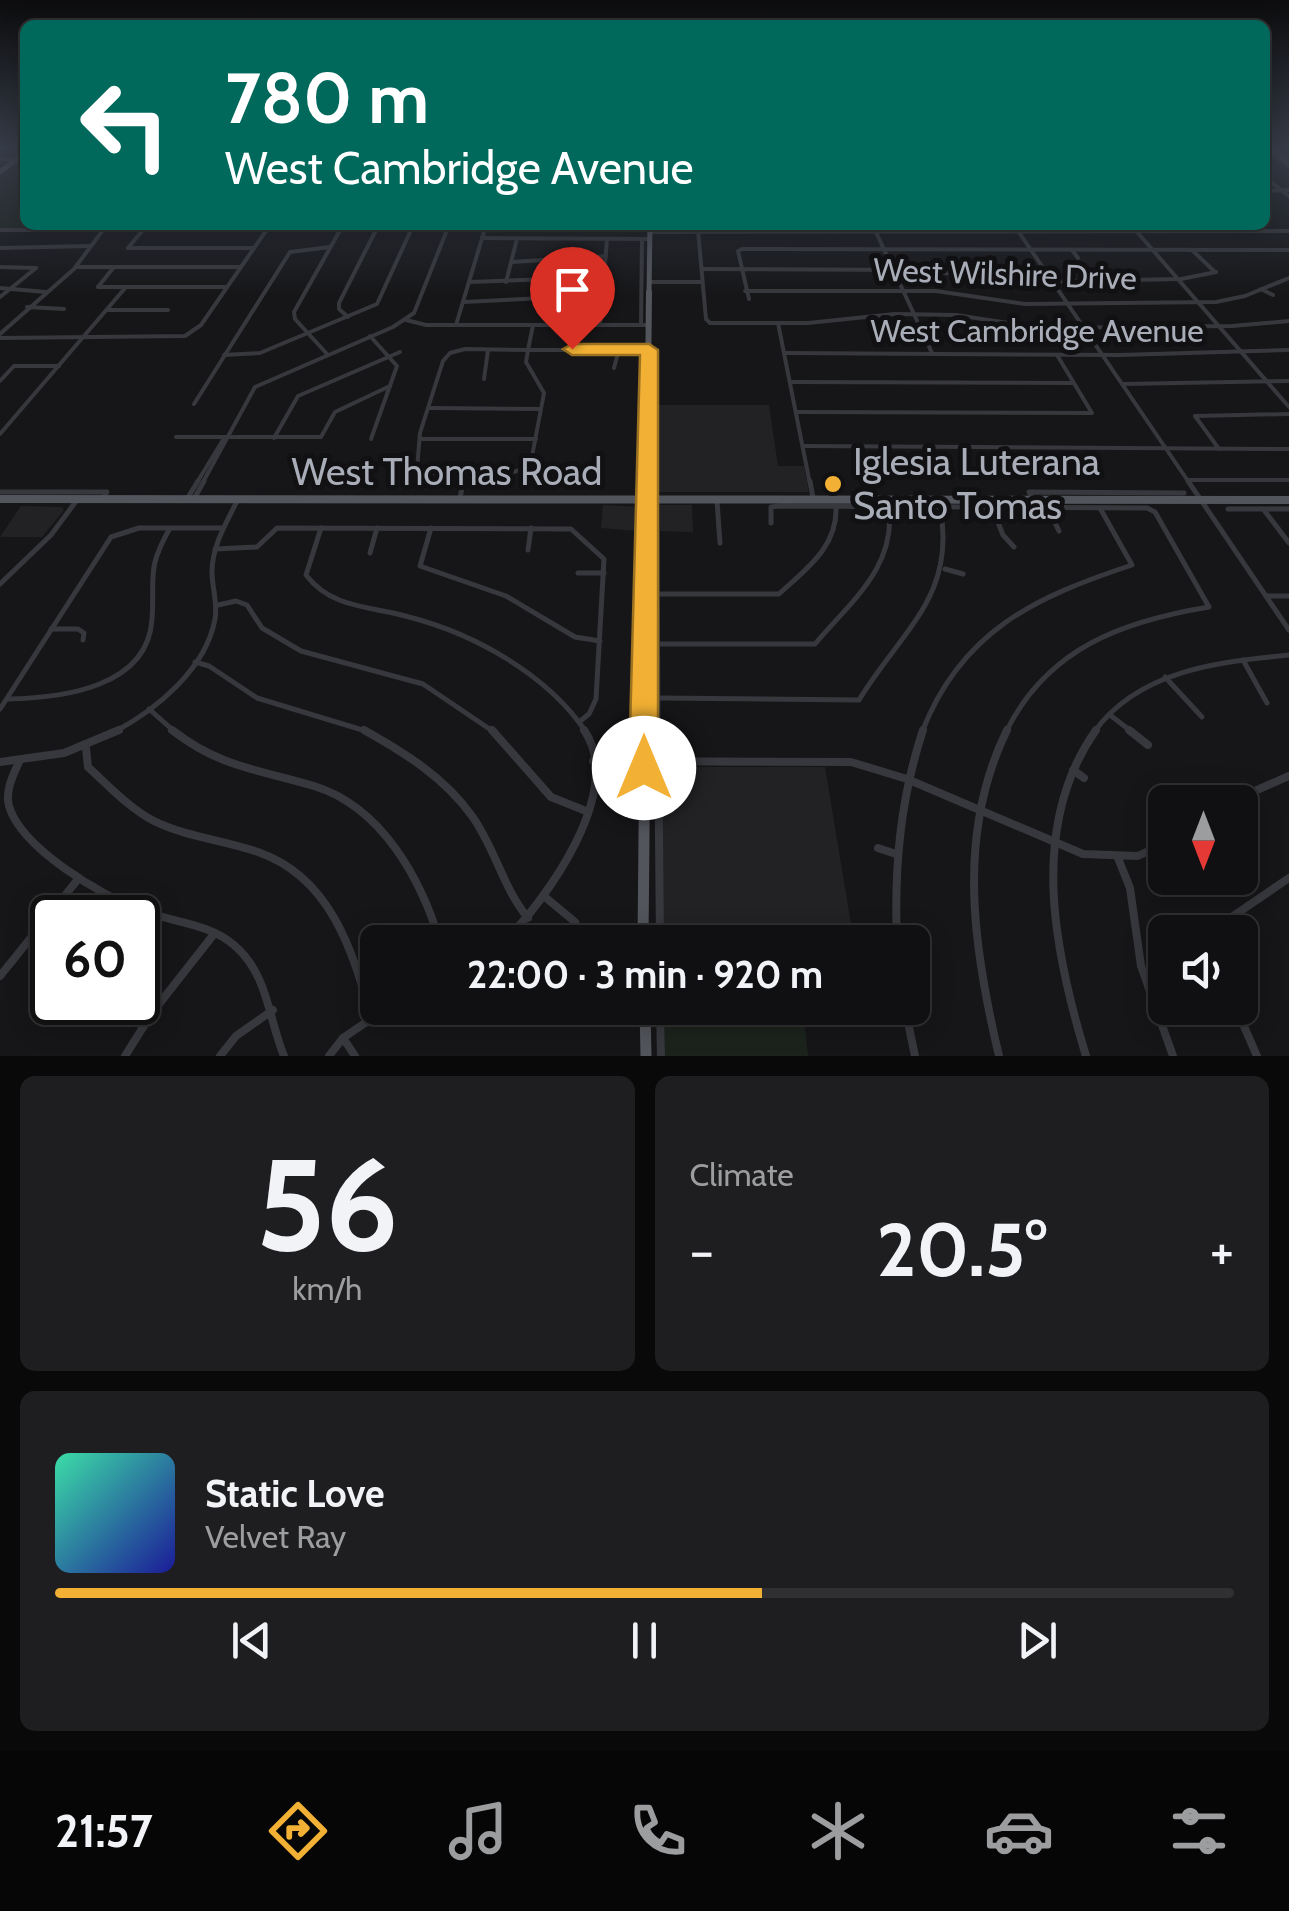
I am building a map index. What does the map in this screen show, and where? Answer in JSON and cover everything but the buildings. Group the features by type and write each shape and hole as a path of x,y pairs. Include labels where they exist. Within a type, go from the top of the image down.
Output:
{"main road":[{"path":"643,925 644,762 652,594 649,350 645,325 650,282 648,234"},
{"name":"West Thomas Road","path":"0,495 77,500 1289,500"},
{"path":"646,1025 646,1056"}],"street":[{"path":"0,230 143,230"},
{"path":"0,336 27,307 76,267 104,230"},
{"path":"143,230 128,248 254,248"},
{"path":"0,336 186,338 200,327 267,230"},
{"path":"327,354 295,319 294,310 340,230"},
{"path":"224,355 255,354 348,317 380,300 411,230 376,230 340,301 338,309 348,317"},
{"path":"190,500 259,381 406,320 422,301 448,230"},
{"path":"456,325 485,230"},
{"path":"482,238 607,239 698,230 707,322 824,324 871,315 916,314 1028,328 1085,329 1289,321"},
{"path":"874,230 933,354"},
{"path":"1017,230 1289,630"},
{"path":"1136,230 1289,231"},
{"path":"1136,230 1289,410"},
{"path":"406,320 426,325 645,325 648,234"},
{"path":"506,282 518,238"},
{"path":"600,325 607,239"},
{"path":"0,248 90,246"},
{"path":"194,404 292,250 330,247"},
{"path":"748,298 739,250 1289,250"},
{"path":"990,250 994,258"},
{"path":"1072,250 1078,258"},
{"path":"1114,250 1119,256"},
{"path":"702,269 892,270 1052,282 1175,279 1216,272 1192,250"},
{"path":"1232,250 1241,258"},
{"path":"512,262 606,256"},
{"path":"0,267 36,268 0,297"},
{"path":"76,267 241,267"},
{"path":"114,267 98,286 227,287"},
{"path":"559,326 567,276"},
{"path":"469,282 604,277"},
{"name":"West Wilshire Drive","path":"745,291 906,291 1025,304 1196,302 1228,300 1289,278"},
{"path":"650,282 702,282"},
{"path":"0,434 126,287"},
{"path":"0,288 46,292"},
{"path":"1261,289 1273,295"},
{"path":"463,302 564,297"},
{"path":"27,307 64,310"},
{"path":"107,310 168,310"},
{"path":"871,315 875,325"},
{"path":"968,326 969,318"},
{"path":"778,323 813,498"},
{"path":"532,326 528,350 528,367 544,392 532,464 526,469 466,472 427,473 417,469 414,461 420,439 443,361 451,352 488,350 528,350 572,349 649,350"},
{"path":"240,331 248,331"},
{"path":"370,336 397,366 371,439"},
{"path":"571,358 572,349"},
{"path":"614,368 619,349"},
{"path":"484,379 488,350"},
{"name":"West Cambridge Avenue","path":"784,353 1104,356 1289,350"},
{"path":"274,438 298,396 400,352"},
{"path":"796,412 1092,413 1057,355"},
{"path":"0,381 14,366 60,366"},
{"path":"1123,384 1289,381"},
{"path":"790,382 1074,383"},
{"path":"176,437 321,437 334,412 390,386"},
{"path":"430,408 541,410"},
{"path":"1219,448 1195,416 1289,410"},
{"path":"420,439 536,440"},
{"path":"803,446 1289,449"},
{"path":"460,499 466,472"},
{"path":"1188,480 1289,480"},
{"name":"West Thomas Road","path":"0,495 107,492 102,500"},
{"name":"West Thomas Road","path":"1032,498 1029,492 1161,497 1184,493"},
{"path":"0,762 19,762 86,748 150,708 195,662 209,636 218,605 212,582 215,549 238,499"},
{"path":"717,499 720,545"},
{"path":"0,584 51,535 77,500"},
{"path":"652,594 779,594 831,542 839,518 835,502"},
{"name":"West Thomas Road","path":"772,523 771,507 835,502 889,506 938,502 992,507 1046,503 1152,509 1209,601 1209,607 1132,622 1056,663 1023,700 998,741 979,810"},
{"path":"658,698 859,700 873,673 932,598 945,569 948,543 938,502"},
{"path":"1046,503 1059,530"},
{"path":"658,644 815,644 879,571 893,535 889,506"},
{"path":"992,507 1004,535 1014,546"},
{"path":"897,925 896,854 908,778 928,720 960,666 984,638 1034,602 1064,587 1132,565 1100,508"},
{"path":"1228,509 1289,509"},
{"path":"1263,509 1289,543"},
{"path":"0,709 112,537 140,528 224,528"},
{"path":"6,700 66,697 92,689 133,660 150,632 153,568 170,528"},
{"path":"215,549 256,546 276,528 571,529 603,556 604,573 596,700 589,714 579,722"},
{"path":"322,528 306,574 318,589 335,600 414,618 468,639 544,688 590,738 592,761 586,811 570,855 521,925"},
{"path":"370,553 378,528"},
{"path":"431,528 420,566 506,596 575,637 600,641"},
{"path":"528,550 531,528"},
{"path":"657,532 652,594 658,644 660,925"},
{"path":"945,569 963,574"},
{"path":"578,573 604,573"},
{"path":"1266,596 1289,596"},
{"path":"218,605 236,601 247,605 262,628 300,651 423,684 488,726 551,798 586,811"},
{"path":"50,629 78,629 84,633 83,640"},
{"path":"1086,1056 1075,1026 1054,918 1053,842 1062,795 1088,740 1126,699 1164,678 1205,664 1289,655"},
{"path":"1243,660 1266,704"},
{"path":"195,662 209,666 257,698 363,729 422,764 472,817 514,901 528,918"},
{"path":"1164,678 1202,716"},
{"path":"150,708 192,748 223,763 318,787 360,812 411,868 436,925"},
{"path":"1110,715 1148,746"},
{"path":"86,748 88,766 152,820 268,855 308,881 340,921 360,975"},
{"path":"592,761 851,762 908,778 1084,854 1118,858 1148,851"},
{"path":"19,762 8,786 10,810 42,851 111,895"},
{"path":"1073,770 1084,778"},
{"path":"1258,788 1289,776"},
{"path":"979,810 972,895 980,970 999,1056"},
{"path":"878,848 896,854"},
{"path":"1118,858 1130,888 1142,966 1173,1056"},
{"path":"0,976 80,878"},
{"path":"1238,915 1289,878"},
{"path":"544,896 576,925"},
{"path":"160,916 214,934 232,943 252,962 266,984 284,1056"},
{"path":"125,1056 152,1013 214,934"},
{"path":"220,1056 236,1036 273,1010"},
{"path":"330,1056 343,1038 360,1025"},
{"path":"660,1025 660,1056"},
{"path":"909,1025 916,1056"},
{"path":"1243,1025 1257,1056"},
{"path":"646,1036 660,1036"},
{"path":"343,1038 355,1056"}],"shaded area":[{"path":"0,197 20,197 20,228 0,228"},
{"path":"654,405 769,405 778,466 804,466 809,492 656,492"},
{"path":"603,505 639,507 637,531 601,528"},
{"path":"660,505 692,505 693,532 654,531 654,509"},
{"path":"21,506 64,510 42,537 0,537"},
{"path":"825,767 851,925 663,925 662,769"},
{"path":"664,1025 805,1025 808,1056 665,1056"}],"place":[{"name":"Iglesia Luterana Santo Tomas","path":"833,484"}],"route":[{"path":"572,349 649,350 644,768"}]}
